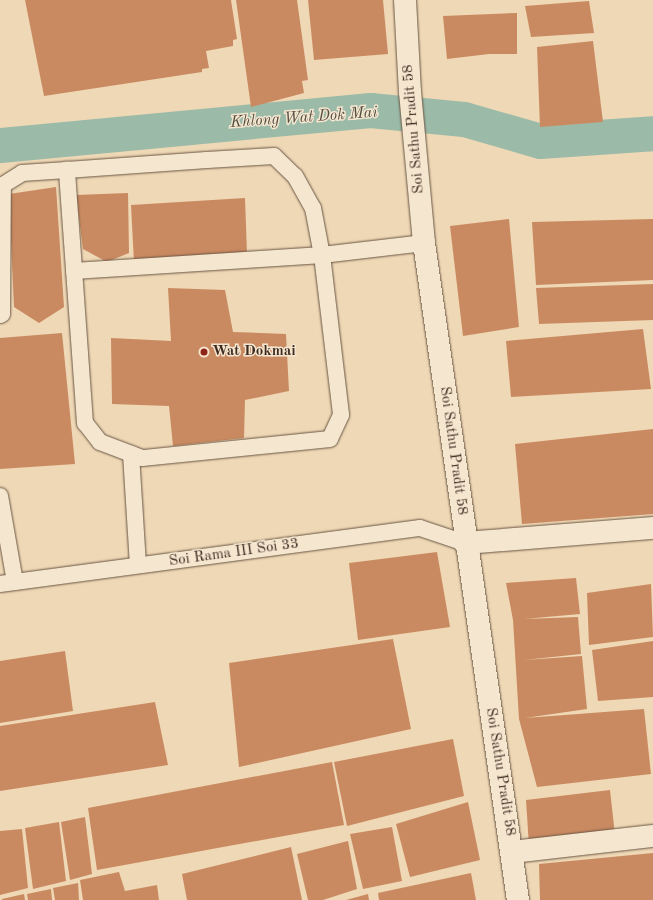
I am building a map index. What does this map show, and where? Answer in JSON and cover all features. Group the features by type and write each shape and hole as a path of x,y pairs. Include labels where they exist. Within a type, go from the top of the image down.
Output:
{"street":[{"name":"Soi Sathu Pradit 58","path":"405,0 410,92 424,243 465,543 518,900"},
{"path":"465,543 653,528"},
{"path":"512,852 653,836"}],"lane":[{"path":"0,315 2,314 3,185 22,173 274,156 295,176 313,208 322,255 341,415 330,439 142,458 100,442 85,423 67,170"},
{"path":"74,271 322,255 424,243"},
{"path":"131,454 138,566"},
{"path":"0,496 7,583"},
{"name":"Soi Rama III Soi 33","path":"7,583 420,528 465,543"}],"building":[{"path":"25,0 231,0 237,39 233,40 233,46 206,51 209,68 202,69 202,72 44,96"},
{"path":"236,0 297,0 308,80 302,81 304,93 251,107"},
{"path":"308,0 383,0 388,54 314,60"},
{"path":"589,1 594,33 531,37 525,6"},
{"path":"517,13 517,54 489,54 447,59 443,16"},
{"path":"593,41 603,122 540,127 537,47"},
{"path":"56,187 64,307 39,323 14,307 9,194"},
{"path":"128,193 129,253 107,262 83,249 76,195"},
{"path":"245,198 247,254 134,262 131,205"},
{"path":"509,219 519,327 463,336 450,226"},
{"path":"653,219 653,280 536,285 532,222"},
{"path":"653,284 653,320 539,324 536,288"},
{"path":"168,288 225,290 233,332 286,334 289,391 245,400 244,438 173,446 169,406 112,404 111,338 171,341"},
{"path":"643,329 651,389 511,397 506,341"},
{"path":"62,333 75,464 0,469 0,338"},
{"path":"653,429 653,514 522,524 515,444"},
{"path":"437,552 450,627 358,640 349,563"},
{"path":"576,578 580,614 524,619 578,617 581,654 524,660 582,656 587,709 525,718 644,709 651,774 537,787 519,719 513,620 506,583"},
{"path":"651,584 653,637 589,645 587,593"},
{"path":"393,639 411,729 239,767 229,663"},
{"path":"653,641 653,697 598,701 592,650"},
{"path":"65,651 73,711 0,723 0,661"},
{"path":"155,702 168,765 0,791 0,726"},
{"path":"453,739 464,796 347,826 334,762"},
{"path":"332,762 344,825 97,870 88,808"},
{"path":"610,790 615,835 529,846 526,800"},
{"path":"468,802 480,860 410,877 396,824"},
{"path":"85,817 92,874 70,880 61,822"},
{"path":"59,822 66,881 33,889 25,828"},
{"path":"392,827 402,881 363,889 350,834"},
{"path":"22,829 28,888 0,895 0,831"},
{"path":"348,841 357,889 323,900 308,900 297,854"},
{"path":"291,847 302,900 187,900 182,874"},
{"path":"653,853 653,900 540,900 539,864"},
{"path":"119,872 125,891 157,885 159,900 83,900 80,880"},
{"path":"471,873 476,900 379,900 378,893"},
{"path":"78,883 79,900 55,900 53,888"},
{"path":"51,889 52,900 28,900 27,894"},
{"path":"24,894 25,900 2,900 2,899"},
{"path":"368,894 369,900 346,900"}],"waterway":[{"name":"Khlong Wat Dok Mai","path":"0,145 370,110 464,119 540,141 653,133"}],"place":[{"name":"Wat Dokmai","path":"204,352"}]}
